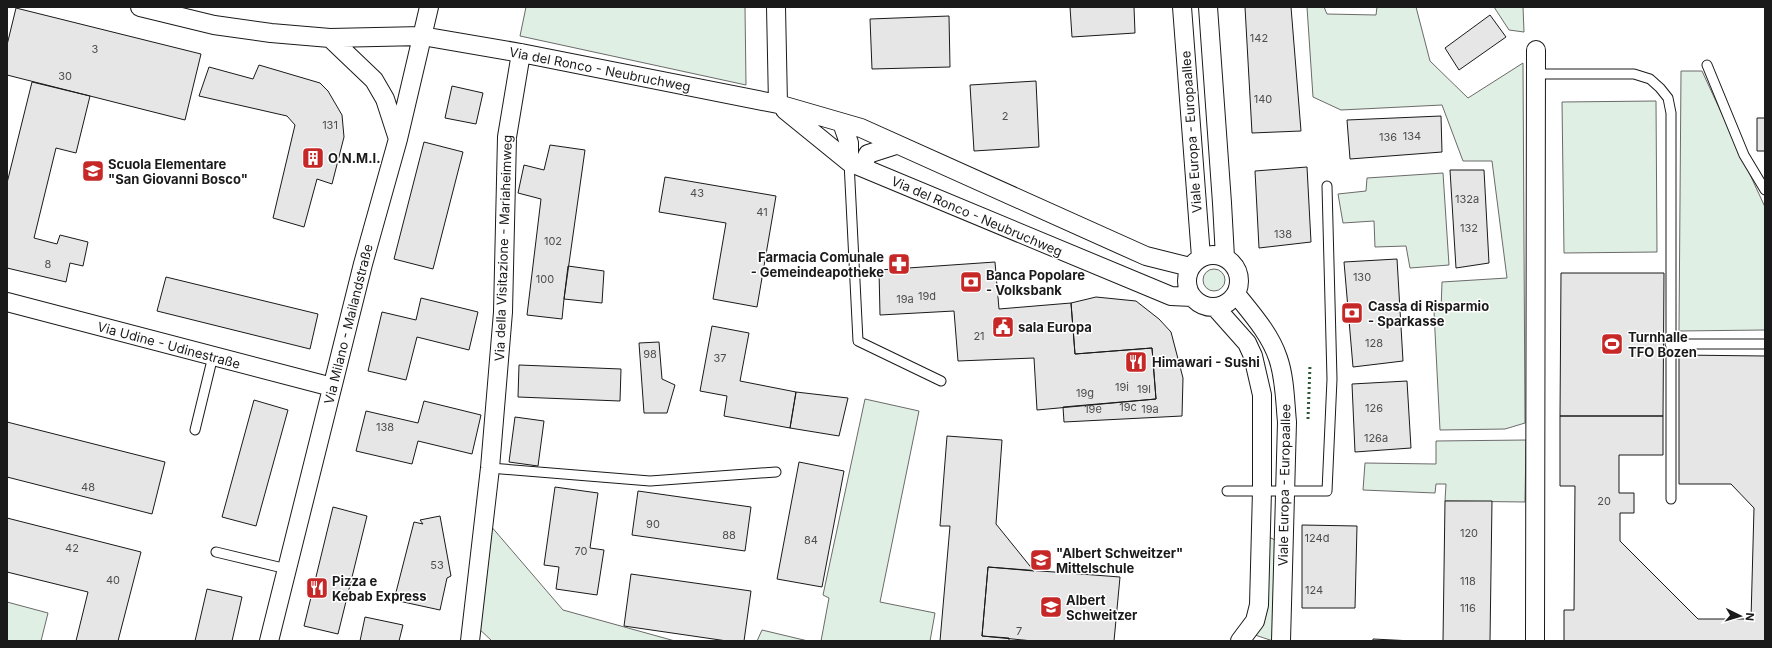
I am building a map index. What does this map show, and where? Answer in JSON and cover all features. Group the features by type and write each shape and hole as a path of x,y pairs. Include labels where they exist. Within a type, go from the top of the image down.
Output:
{"street":[{"name":"Via del Ronco - Neubruchweg","path":"140,7 214,25 271,33 330,38 422,36 521,53 778,104 862,128 896,145 1146,256 1195,262"},
{"name":"Via Milano - Mailandstraße","path":"269,641 363,264 398,139 429,7"},
{"path":"776,7 778,104"},
{"name":"Viale Europa - Europaallee","path":"1182,7 1195,262 1186,282 1192,297 1202,304 1215,307 1247,343 1258,373 1262,395 1263,421 1259,605 1255,621 1240,641"},
{"name":"Viale Europa - Europaallee","path":"1208,7 1225,257"},
{"path":"330,38 374,80 385,99 398,139"},
{"path":"1535,641 1536,50"},
{"name":"Via della Visitazione - Mariaheimweg","path":"470,641 490,468 503,312 507,136 521,53"},
{"name":"Via del Ronco - Neubruchweg","path":"778,104 856,165 1172,296 1192,297"},
{"path":"842,123 856,165 868,154 896,145"},
{"path":"1195,262 1213,255 1225,257 1236,267 1239,281 1236,294 1227,303 1215,307"},
{"name":"Viale Europa - Europaallee","path":"1236,294 1266,333 1278,359 1284,387 1287,422 1281,641"},
{"name":"Via Udine - Udinestraße","path":"7,302 332,387"}],"lane":[{"path":"1707,66 1744,155 1765,190"},
{"path":"1536,74 1634,74 1650,79 1668,98 1671,113 1671,499"},
{"path":"856,165 858,341 941,381"},
{"path":"1227,491 1327,491 1332,379 1326,186"},
{"path":"1670,344 1765,344"},
{"path":"195,430 214,356"},
{"path":"490,468 650,481 776,472"},
{"path":"216,552 287,569"}],"green space":[{"path":"526,7 745,7 746,85 520,36"},
{"path":"1307,7 1324,7 1327,14 1376,15 1377,7 1416,7 1430,61 1468,98 1523,63 1525,423 1505,429 1440,430 1434,312 1441,310 1442,282 1507,278 1492,161 1463,161 1442,105 1341,110 1313,97"},
{"path":"1494,7 1523,7 1524,32 1509,30"},
{"path":"1681,71 1702,71 1765,207 1765,330 1679,331"},
{"path":"1656,101 1657,252 1564,253 1562,102"},
{"path":"1443,173 1449,265 1410,268 1406,246 1375,247 1374,221 1343,223 1338,194 1366,191 1367,178"},
{"path":"1214,269 1222,272 1225,280 1222,288 1214,291 1206,288 1203,280 1206,272"},
{"path":"865,399 919,411 880,602 935,613 930,641 821,641 829,598 823,595"},
{"path":"1526,440 1525,502 1445,501 1446,484 1436,484 1435,493 1363,490 1365,463 1436,464 1436,441"},
{"path":"490,525 563,610 675,641 492,641 476,626"},
{"path":"1269,537 1275,540 1273,641 1255,635"},
{"path":"7,602 48,613 41,641 7,641"},
{"path":"762,630 808,641 757,641"}],"building":[{"path":"1070,7 1134,7 1135,33 1072,37"},
{"path":"1245,7 1291,7 1301,131 1252,133"},
{"path":"16,8 201,54 185,120 7,75 7,45"},
{"path":"1490,15 1506,37 1459,70 1445,48"},
{"path":"949,16 950,67 872,69 870,19"},
{"name":"O.N.M.I.","path":"259,65 320,83 328,91 342,115 344,137 332,184 317,179 304,227 273,218 295,125 287,116 199,96 209,67 253,79"},
{"path":"1036,81 1039,147 974,151 970,85"},
{"path":"32,82 90,96 76,153 56,148 34,238 57,244 60,235 88,242 83,266 70,263 66,282 7,268 7,183"},
{"path":"452,86 483,93 476,124 445,118"},
{"path":"1441,116 1442,152 1350,159 1347,120"},
{"path":"1757,118 1765,118 1765,151 1757,151"},
{"path":"424,142 463,152 433,269 394,259"},
{"path":"550,145 585,150 562,319 527,315 541,199 518,193 524,165 544,170"},
{"path":"1307,167 1311,242 1259,248 1255,171"},
{"path":"1450,170 1484,170 1489,263 1456,268"},
{"path":"665,177 776,196 757,307 713,299 726,223 659,212"},
{"path":"1397,259 1403,361 1353,367 1344,262"},
{"path":"995,262 999,309 1071,303 1075,354 1152,348 1156,399 1037,410 1034,358 958,361 954,311 880,315 879,270"},
{"path":"568,266 604,271 602,303 564,299"},
{"name":"Turnhalle TFO Bozen","path":"1561,273 1664,273 1663,416 1560,416"},
{"path":"166,277 318,314 310,349 157,311"},
{"path":"1096,297 1136,301 1159,319 1171,332 1183,378 1182,416 1064,422 1063,407 1156,399 1152,348 1075,354 1071,303"},
{"path":"421,298 478,312 469,350 417,337 406,380 368,371 382,312 416,320"},
{"path":"712,326 749,333 740,381 796,392 790,428 724,416 727,396 700,391"},
{"path":"659,342 662,379 675,385 667,413 644,413 639,343"},
{"path":"1679,355 1765,356 1765,641 1564,641 1564,610 1574,610 1575,486 1560,486 1560,416 1663,416 1663,455 1619,455 1619,493 1634,493 1634,513 1620,513 1620,541 1698,619 1751,619 1754,508 1731,484 1679,484"},
{"path":"519,365 621,369 620,401 518,397"},
{"path":"1407,381 1411,448 1355,452 1352,384"},
{"path":"796,392 848,398 839,436 790,428"},
{"path":"254,400 288,410 256,526 222,517"},
{"path":"424,401 481,415 472,454 418,441 412,464 356,451 366,411 418,423"},
{"path":"515,417 544,421 538,466 509,462"},
{"path":"7,422 165,462 152,514 7,477"},
{"path":"947,436 1002,440 996,524 1034,571 988,567 982,636 1009,638 1009,641 940,641 950,526 940,526"},
{"path":"799,462 844,471 822,587 777,579"},
{"path":"555,487 598,493 590,548 604,550 597,595 556,589 559,567 544,565"},
{"path":"638,491 751,507 745,551 632,535"},
{"path":"1445,501 1492,501 1490,641 1443,641"},
{"path":"333,507 367,516 338,634 304,626"},
{"path":"440,516 451,576 447,578 440,610 394,600 414,522 423,524 420,520"},
{"path":"7,518 141,552 118,641 76,641 88,592 7,572"},
{"path":"1302,525 1357,526 1355,608 1302,608"},
{"name":"Albert Schweitzer","path":"988,567 1120,577 1114,641 1033,641 982,636"},
{"path":"631,574 751,591 744,641 727,641 624,626"},
{"path":"207,589 242,597 232,641 195,641"},
{"path":"365,617 403,625 399,641 360,641"},
{"path":"1373,639 1413,641 1373,641"}],"hedge":[{"path":"1308,419 1310,365"}],"place":[{"name":"O.N.M.I.","path":"313,158"},
{"name":"Scuola Elementare \"San Giovanni Bosco\"","path":"93,171"},
{"name":"Farmacia Comunale - Gemeindeapotheke","path":"899,264"},
{"name":"Banca Popolare - Volksbank","path":"971,282"},
{"name":"Cassa di Risparmio - Sparkasse","path":"1352,313"},
{"name":"sala Europa","path":"1003,327"},
{"name":"Turnhalle TFO Bozen","path":"1612,344"},
{"name":"Himawari - Sushi","path":"1136,362"},
{"name":"\"Albert Schweitzer\" Mittelschule","path":"1041,560"},
{"name":"Pizza e Kebab Express","path":"317,588"},
{"name":"Albert Schweitzer","path":"1051,607"}]}
